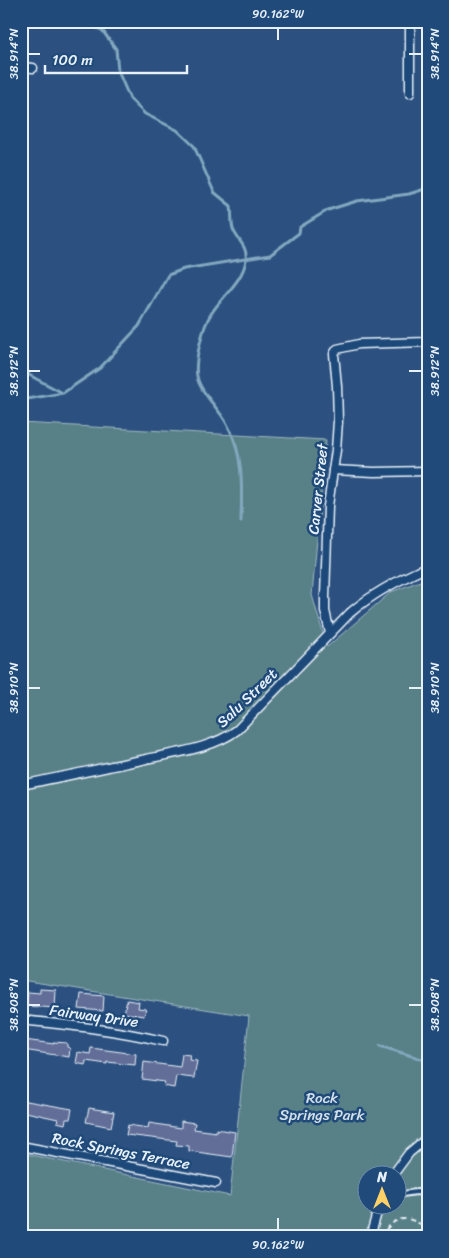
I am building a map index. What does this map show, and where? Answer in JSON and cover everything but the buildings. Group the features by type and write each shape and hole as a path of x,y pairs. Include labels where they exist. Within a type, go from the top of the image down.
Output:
{"street":[{"path":"410,21 410,93"},
{"path":"21,68 33,68"},
{"name":"Carver Street","path":"330,633 324,597 328,506 334,470 338,421 334,354 337,349 359,344 428,342"},
{"path":"334,470 374,472 428,471"},
{"name":"Salu Street","path":"21,786 157,757 216,743 226,738 237,730 330,633 364,601 389,586 428,567"},
{"name":"Fairway Drive","path":"21,1020 78,1026 138,1035 163,1041"},
{"path":"399,1166 409,1153 428,1137"},
{"name":"Rock Springs Terrace","path":"21,1146 216,1182"},
{"path":"370,1237 376,1216"}],"lane":[{"path":"406,1194 428,1193"}],"path":[{"path":"380,1237 388,1224 406,1218 417,1221 428,1229"}],"green space":[{"name":"Rock Springs Park","path":"21,423 326,440 312,595 327,647 391,592 428,578 428,1237 21,1237 21,1153 230,1196 249,1016 21,980"}],"waterway":[{"path":"92,21 97,28 102,30 116,49 118,71 130,99 145,114 177,130 194,146 214,192 231,206 233,229 244,247 246,255 244,268 232,288 208,319 200,344 196,370 202,388 233,435 241,471 241,521"},
{"path":"21,400 63,393 100,368 139,326 168,275 184,269 270,255 299,233 300,227 328,210 357,201 409,194 428,188"},
{"path":"21,356 29,375 61,392"},
{"path":"380,1046 428,1061"}]}
